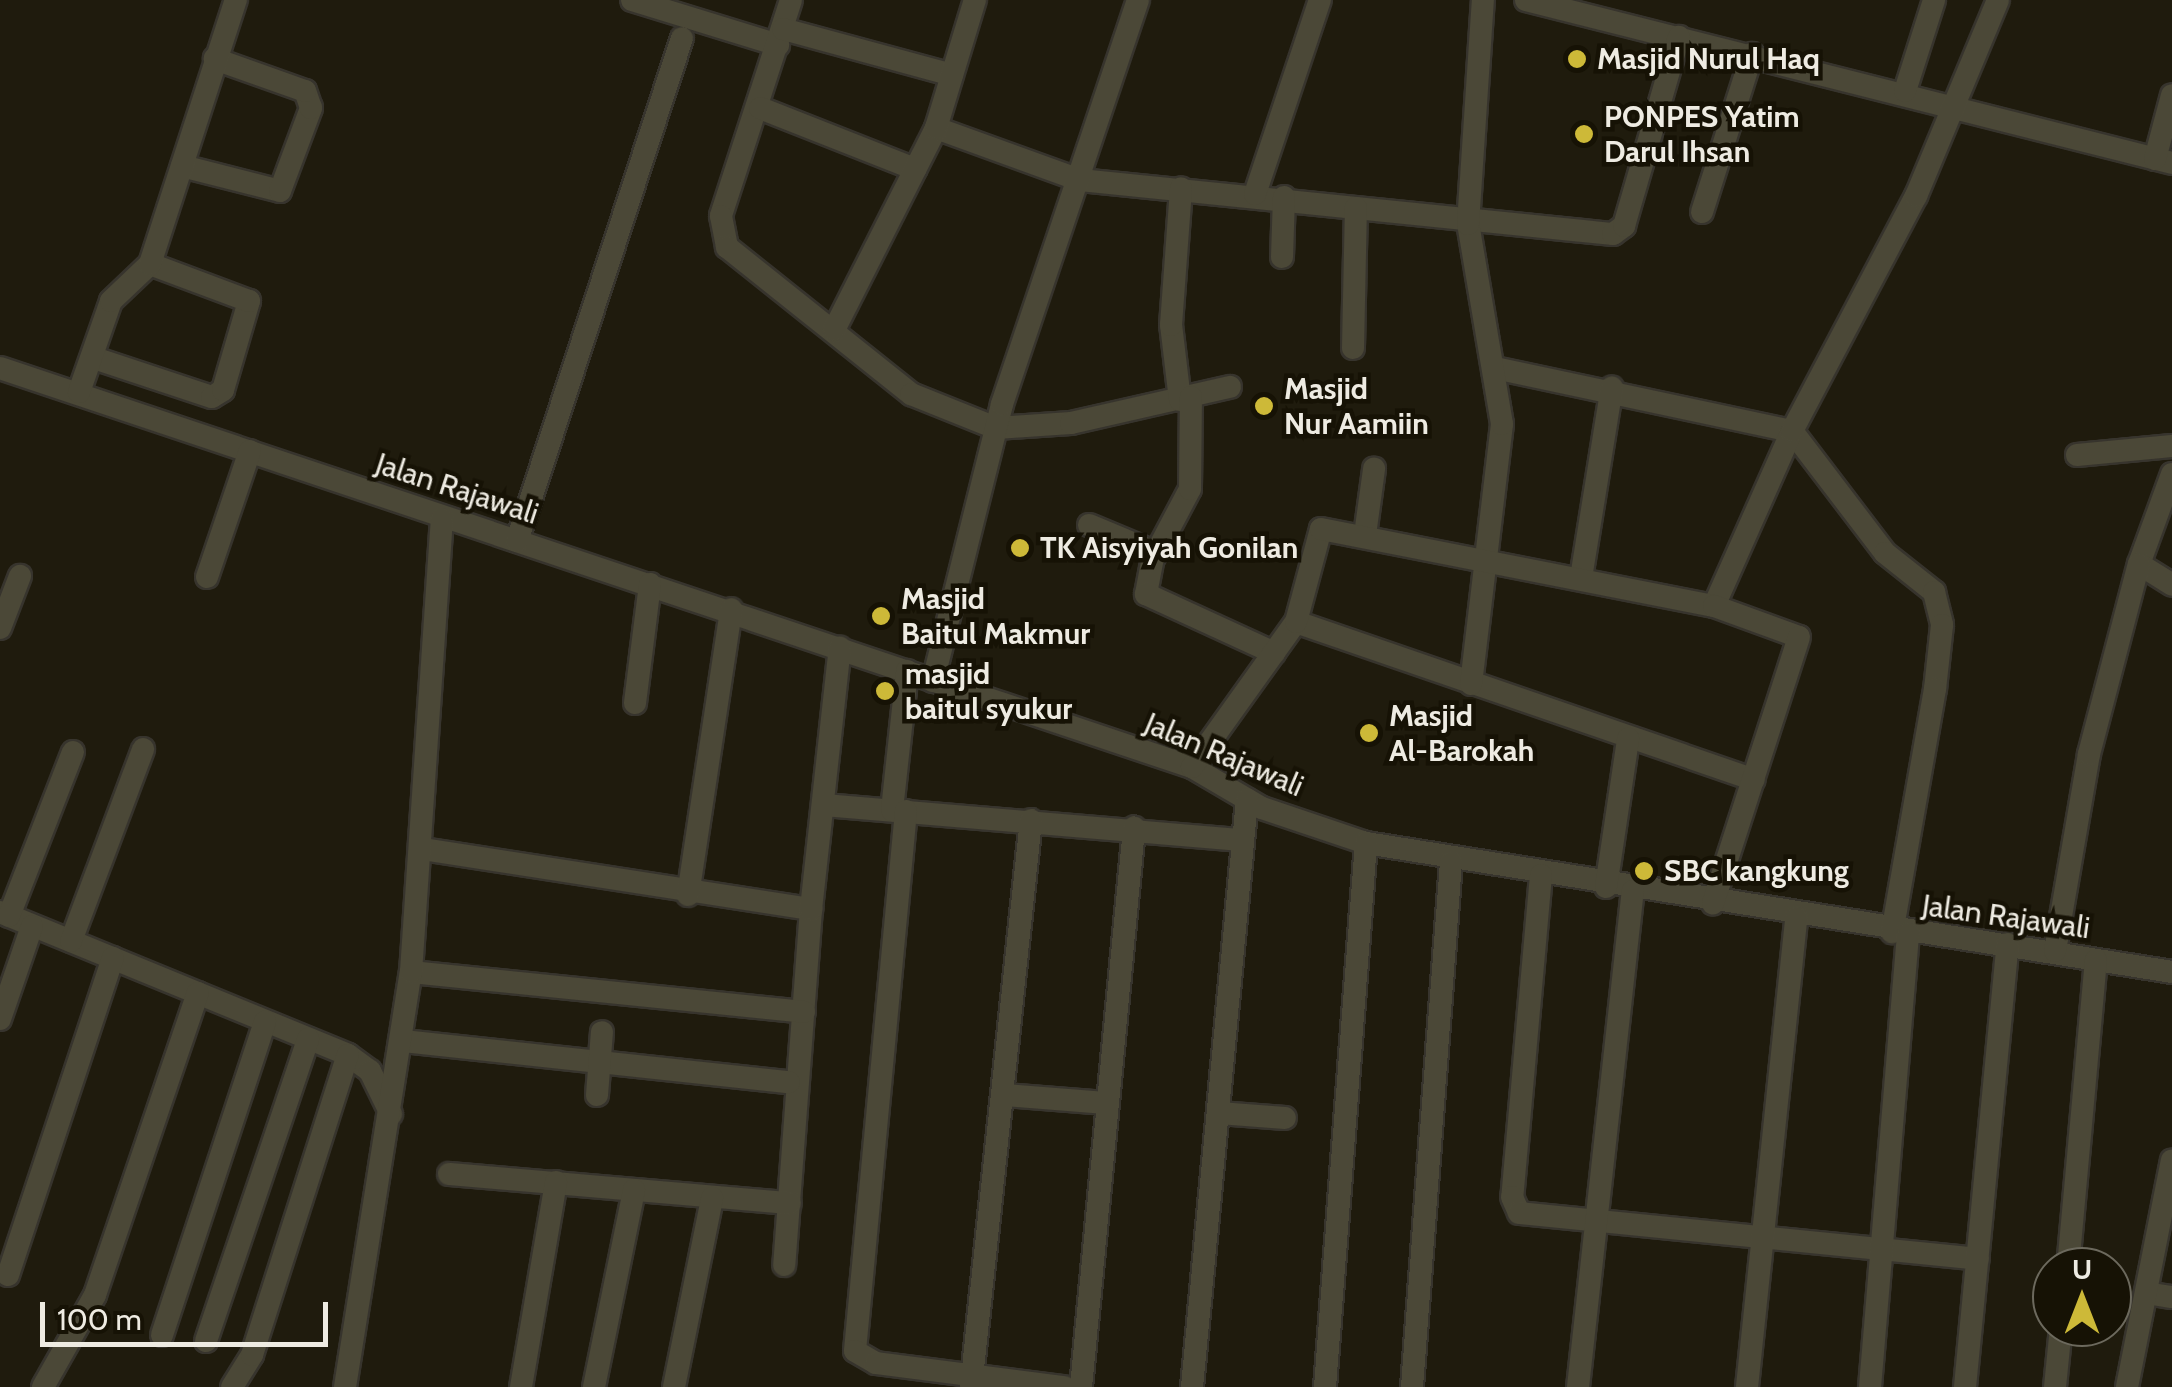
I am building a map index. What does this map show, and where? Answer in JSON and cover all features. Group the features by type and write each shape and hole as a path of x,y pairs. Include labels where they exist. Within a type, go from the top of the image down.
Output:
{"street":[{"path":"80,392 116,292 150,264 236,0"},
{"path":"632,0 952,75"},
{"path":"792,0 722,237 911,394 996,428 1186,399 1230,387"},
{"path":"834,330 936,128 976,0"},
{"path":"933,681 996,428 1138,0"},
{"path":"1255,194 1320,0"},
{"path":"1471,684 1502,424 1468,224 1483,0"},
{"path":"1526,0 1953,102 2164,161 2172,95"},
{"path":"1905,91 1934,0"},
{"path":"1714,606 1792,431 1877,279 1998,0"},
{"path":"936,128 1080,180 1284,197 1468,224 1620,233 1679,37"},
{"path":"517,541 682,38"},
{"path":"1702,212 1752,54"},
{"path":"182,166 280,191 311,108 305,91 214,59"},
{"path":"760,108 916,169"},
{"path":"1181,188 1171,326 1186,399 1190,490 1154,557 1146,594 1274,653"},
{"path":"1282,256 1284,197"},
{"path":"1353,348 1356,208"},
{"path":"94,358 212,397 224,390 249,301 150,264"},
{"name":"Jalan Rajawali","path":"0,368 442,518 731,609 1192,767 1247,800 1366,844 1451,862 1796,918 2008,944 2172,972"},
{"path":"1495,368 1612,387 1677,413 1792,431 1885,553 1940,606 1922,786 1900,933 1870,1387"},
{"path":"1581,578 1612,387"},
{"path":"207,577 250,451"},
{"path":"2055,951 2089,754 2139,564 2171,461 2076,454"},
{"path":"1364,536 1374,469"},
{"path":"346,1387 392,1116 411,972 423,849 442,518"},
{"path":"1089,525 1154,557"},
{"path":"1192,767 1296,622 1316,534 1329,528 1488,564 1581,578 1714,606 1798,632 1714,904"},
{"path":"2139,564 2172,586"},
{"path":"0,628 20,576"},
{"path":"634,702 650,584"},
{"path":"688,895 731,609"},
{"path":"1296,622 1628,740 1754,780"},
{"path":"784,1265 811,910 840,648"},
{"path":"906,672 899,811 855,1351 876,1363 972,1381 1052,1386"},
{"path":"1606,887 1628,740"},
{"path":"71,942 143,749"},
{"path":"73,752 4,914 356,1060 392,1116"},
{"path":"1192,1387 1247,800"},
{"path":"823,805 1243,840"},
{"path":"972,1381 1031,820"},
{"path":"1081,1387 1134,828"},
{"path":"1325,1387 1366,844"},
{"path":"423,849 688,895 811,910"},
{"path":"1412,1387 1451,862"},
{"path":"1540,875 1512,1197 1528,1216 1978,1259"},
{"path":"1578,1387 1600,1221 1633,891"},
{"path":"1747,1387 1796,918"},
{"path":"0,1019 32,926"},
{"path":"1965,1387 2008,944"},
{"path":"8,1275 112,958"},
{"path":"2070,1247 2096,960"},
{"path":"411,972 804,1012"},
{"path":"43,1387 95,1296 198,994"},
{"path":"162,1336 265,1021"},
{"path":"597,1095 602,1032"},
{"path":"206,1341 308,1038"},
{"path":"356,1060 401,1050 790,1082"},
{"path":"232,1387 252,1355 356,1060"},
{"path":"1005,1095 1106,1102"},
{"path":"1219,1113 1285,1118"},
{"path":"2127,1387 2172,1160"},
{"path":"449,1174 790,1203"},
{"path":"521,1387 556,1182"},
{"path":"594,1387 634,1190"},
{"path":"674,1387 712,1198"},
{"path":"2146,1293 2172,1297"},
{"path":"2055,1387 2060,1347"},
{"path":"872,1387 876,1363"}],"place":[{"name":"Masjid Nurul Haq","path":"1577,59"},
{"name":"PONPES Yatim Darul Ihsan","path":"1584,134"},
{"name":"Masjid Nur Aamiin","path":"1264,406"},
{"name":"TK Aisyiyah Gonilan","path":"1020,548"},
{"name":"Masjid Baitul Makmur","path":"881,616"},
{"name":"masjid baitul syukur","path":"885,691"},
{"name":"Masjid Al-Barokah","path":"1369,733"},
{"name":"SBC kangkung","path":"1644,871"}]}
